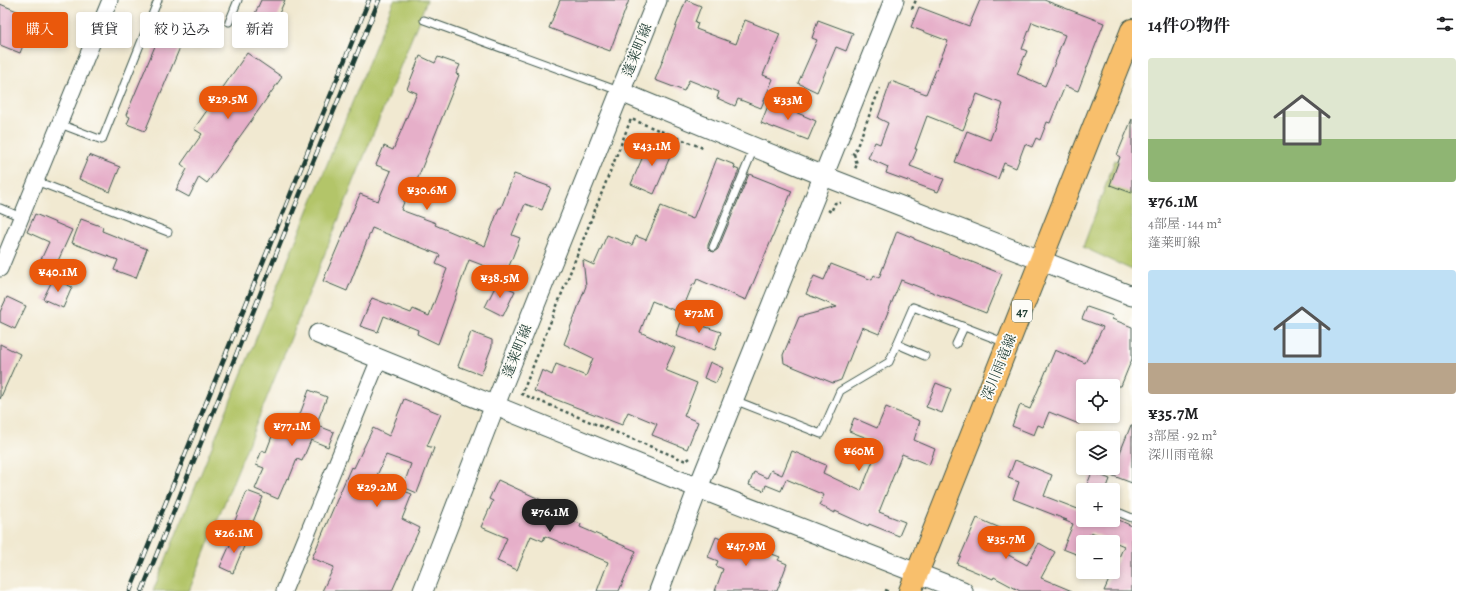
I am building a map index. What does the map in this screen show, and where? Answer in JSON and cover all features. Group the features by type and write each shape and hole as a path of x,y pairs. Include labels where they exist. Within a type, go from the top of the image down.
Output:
{"main road":[{"name":"深川雨竜線","path":"914,582 1132,30"}],"street":[{"path":"0,269 110,0"},
{"name":"蓬莱町線","path":"423,591 495,405 657,0"},
{"path":"659,591 698,488 894,0"},
{"path":"621,92 824,176 1132,296"},
{"path":"318,334 698,488 914,582 963,591"},
{"path":"284,591 379,359"}],"lane":[{"path":"60,124 102,140 158,0"},
{"path":"229,22 238,0"},
{"path":"424,20 621,92"},
{"path":"713,247 754,147"},
{"path":"36,181 168,232"},
{"path":"0,208 21,217"},
{"path":"734,400 821,434 840,391 888,362 913,307 1008,344"},
{"path":"956,344 964,326"},
{"path":"897,344 925,356"},
{"path":"1120,513 1132,518"}],"path":[{"path":"910,15 916,0"},
{"path":"836,147 854,154 883,81"},
{"path":"694,456 686,461 522,394 631,119 704,148"}],"green space":[{"path":"394,0 427,0 189,591 153,591"},
{"path":"1115,160 1132,166 1132,270 1083,247"}],"building":[{"path":"261,0 285,0 280,12 256,12"},
{"path":"560,0 629,0 610,51 549,28"},
{"path":"686,0 701,6 695,22 698,23 696,29 736,44 745,20 780,34 763,75 773,79 761,108 738,99 735,106 717,98 719,92 689,80 684,91 655,80"},
{"path":"980,0 1044,0 1104,23 1078,91 1065,86 1050,123 1047,122 1040,140 1036,138 1032,147 1025,144 1016,168 1004,163 998,179 955,162 967,131 990,140 1003,104 977,94 963,130 927,116 910,166 944,179 938,192 886,173 888,167 868,158 875,142 880,144 888,123 878,118 891,81 926,94 948,41 911,27 919,7 969,26","holes":["1032,22 1065,35 1045,86 1017,74 1027,51 1022,49"]},
{"path":"0,4 19,12 12,12 12,48 22,48 20,53 0,45"},
{"path":"818,20 853,33 846,51 836,47 817,92 798,83 817,40 812,38"},
{"path":"154,48 180,48 145,131 127,124 130,117 126,115"},
{"path":"247,53 282,77 207,183 199,177 189,197 176,190 187,169 181,164 202,134 194,129"},
{"path":"420,56 435,63 438,57 460,65 456,74 459,75 417,180 413,178 401,210 436,223 435,225 485,246 499,208 501,208 514,174 551,187 542,210 525,204 512,235 520,238 506,274 469,260 438,344 417,334 418,330 384,316 378,332 360,326 372,298 411,313 413,309 429,316 447,269 436,264 440,255 372,228 347,291 323,281 360,194 378,201 391,171 376,165 384,146 393,150 417,93 407,89"},
{"path":"770,101 816,121 808,140 761,123"},
{"path":"1132,119 1132,193 1110,185 1120,157 1117,155"},
{"path":"650,140 673,150 654,194 631,184"},
{"path":"89,155 120,167 110,192 79,179"},
{"path":"717,158 735,165 734,168 739,170 708,245 708,248 711,251 714,252 718,249 749,174 792,191 746,300 697,279 695,284 693,284 681,313 652,301 640,332 675,348 665,370 697,383 684,416 698,422 687,449 652,435 657,424 628,412 622,425 534,391 542,370 552,375 556,364 586,376 593,358 564,344 586,286 583,260 594,265 607,235 632,245 636,236 646,240 661,206 693,219"},
{"path":"35,214 72,230 53,272 38,266 49,242 27,232"},
{"path":"81,219 103,227 102,231 147,249 136,278 114,270 118,260 72,243"},
{"path":"897,231 1002,274 986,313 901,280 879,334 862,327 841,380 833,383 784,363 783,355 799,317 837,307 806,294 814,276 824,280 831,264 872,280 874,275 879,278"},
{"path":"53,279 72,287 63,308 43,299"},
{"path":"497,283 515,291 503,316 485,307"},
{"path":"7,297 26,306 15,329 0,322 0,312"},
{"path":"1087,307 1113,316 1112,319 1132,327 1132,359 1121,386 1120,379 1076,379 1076,423 1049,412 1043,427 1038,425 1034,435 1012,426 1020,405 1030,409 1055,350 1085,363 1103,327 1082,319"},
{"path":"682,319 721,332 715,350 676,336"},
{"path":"471,332 492,340 492,346 481,375 458,366"},
{"path":"0,344 20,354 0,399"},
{"path":"710,362 723,368 716,383 704,378"},
{"path":"936,383 951,389 942,413 926,407"},
{"path":"309,390 327,397 316,425 334,432 328,447 311,440 302,461 297,459 289,479 287,478 278,499 255,489 264,468 256,465 262,450 266,452 274,431 289,437 296,421 297,422"},
{"path":"404,399 441,414 427,446 434,448 417,493 403,487 411,464 386,455 375,480 412,494 402,519 420,528 392,591 322,591 334,567 312,558 351,467 354,468 373,428 389,436"},
{"path":"886,407 920,421 914,440 935,449 929,465 902,454 879,512 905,522 899,536 869,524 868,526 819,505 824,495 786,479 781,491 766,485 764,491 749,485 754,472 767,478 771,470 782,475 792,451 826,465 823,473 861,491 880,443 849,431 854,418 877,428"},
{"path":"1132,425 1132,483 1111,475 1120,475 1120,452"},
{"path":"1015,460 1052,475 1044,496 1076,508 1076,527 1120,527 1120,520 1132,526 1132,591 1104,591 1109,579 1120,579 1120,555 1124,546 1120,544 1120,535 1098,535 1091,532 1090,535 1076,535 1076,554 1063,549 1073,524 1063,520 1067,520 1013,499 1019,482 1008,478"},
{"path":"1091,475 1100,475 1110,479 1109,483 1088,483"},
{"path":"498,480 563,510 560,516 581,524 580,527 636,551 619,591 597,591 608,562 545,536 543,541 531,536 517,570 497,561 507,538 481,527 493,501 489,499"},
{"path":"247,491 263,497 248,534 232,528"},
{"path":"977,518 1007,531 999,550 1027,565 1039,543 1055,552 1041,578 1072,591 1020,591 994,577 993,579 957,564"},
{"path":"235,534 247,539 233,573 220,567"},
{"path":"716,537 726,541 727,537 780,557 778,560 787,564 777,591 715,591 723,569 716,566 718,561 708,557"}],"railway":[{"path":"130,591 369,0"},
{"path":"142,591 379,0"}]}
